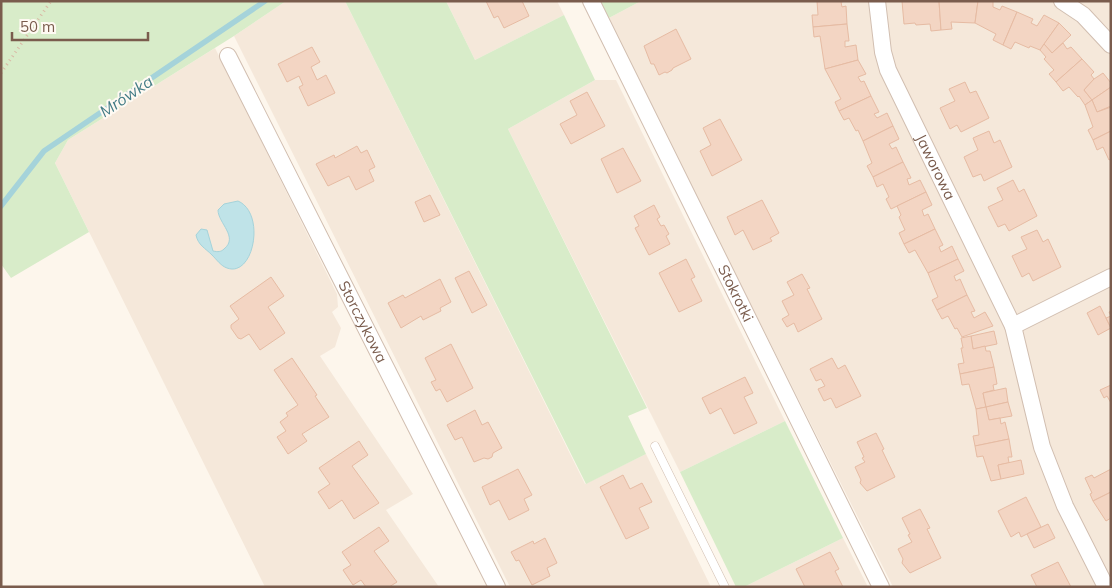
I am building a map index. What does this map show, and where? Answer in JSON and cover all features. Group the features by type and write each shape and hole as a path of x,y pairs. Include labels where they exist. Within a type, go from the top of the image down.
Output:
{"street":[{"name":"Stokrotki","path":"590,1 881,587"},
{"name":"Jaworowa","path":"877,1 882,52 888,70 1013,326 1042,447 1065,506 1106,587"},
{"path":"1062,1 1083,15 1111,45"},
{"name":"Storczykowa","path":"228,56 497,587"},
{"path":"1013,326 1111,277"}],"lane":[{"path":"655,446 725,587"}],"path":[{"path":"1,73 51,1"}],"shaded area":[{"path":"286,1 345,1 585,484 646,454 711,587 510,587 234,36"},
{"path":"446,1 557,1 564,15 475,60"},
{"path":"641,1 1111,1 1111,587 893,587 607,19"},
{"path":"215,48 337,294 338,307 332,312 341,328 335,347 320,356 413,494 386,510 439,587 265,587 55,163 68,140"},
{"path":"595,80 616,80 785,421 680,472 508,129"},
{"path":"843,538 868,587 744,587"}],"green space":[{"path":"1,1 286,1 234,36 68,140 55,163 89,232 11,278 1,264"},
{"path":"345,1 446,1 475,60 564,15 595,80 508,129 647,408 628,416 646,454 586,484"},
{"path":"599,1 641,1 607,19"},
{"path":"785,421 843,538 744,587 736,587 680,472"}],"water":[{"path":"238,201 247,208 252,218 254,230 253,243 250,254 244,263 236,268 227,268 202,246 196,235 201,229 207,230 213,251 219,252 223,250 228,244 229,235 218,210 224,204"}],"building":[{"path":"486,1 522,1 529,16 504,28 498,16 494,18"},
{"path":"817,1 846,1 841,2 842,7 846,6 847,24 813,27 812,15 818,15"},
{"path":"902,1 939,1 941,30 931,31 930,24 904,24"},
{"path":"939,1 978,1 975,23 951,22 952,29 941,30"},
{"path":"978,1 993,1 993,7 1000,10 1002,6 1017,12 1003,45 993,40 996,34 975,23"},
{"path":"1017,12 1033,19 1031,23 1037,26 1044,15 1059,23 1040,50 1015,42 1011,49 1003,45"},
{"path":"1059,23 1071,35 1052,53 1044,44"},
{"path":"847,24 849,41 845,41 845,47 856,45 858,60 825,69 820,36 814,37 813,27"},
{"path":"676,29 691,59 667,73 659,75 654,64 651,64 644,46"},
{"path":"1063,43 1067,49 1071,47 1082,59 1056,82 1049,74 1054,70 1044,59 1046,57 1040,50 1044,44 1052,53"},
{"path":"312,47 320,62 311,67 317,80 326,75 335,93 308,106 299,87 303,85 299,76 287,82 278,64"},
{"path":"1082,59 1094,72 1091,75 1094,79 1084,90 1092,100 1085,105 1069,87 1063,91 1056,82"},
{"path":"858,60 866,74 858,77 861,82 864,81 871,96 839,111 835,102 841,99 825,69"},
{"path":"1103,73 1111,83 1111,87 1092,100 1084,90 1094,79"},
{"path":"965,82 970,93 976,91 989,118 961,132 957,125 950,129 940,108 955,101 949,89"},
{"path":"1111,87 1111,106 1097,112 1092,100"},
{"path":"587,92 605,126 571,144 560,124 577,115 570,101"},
{"path":"871,96 879,112 874,114 877,118 887,113 893,126 863,141 849,118 844,120 839,111"},
{"path":"1092,100 1097,112 1111,107 1111,131 1093,140 1088,130 1093,127 1085,105"},
{"path":"720,119 742,160 712,176 700,151 711,145 703,128"},
{"path":"893,126 899,139 889,144 892,149 896,147 903,162 873,177 867,166 872,163 863,141"},
{"path":"989,131 994,143 1000,140 1012,167 984,181 981,174 973,177 964,157 978,150 973,138"},
{"path":"1111,131 1111,159 1109,160 1103,147 1097,150 1093,140"},
{"path":"357,146 361,153 367,150 375,167 369,170 374,181 356,190 349,176 328,186 316,164 334,155 335,158"},
{"path":"623,148 641,181 617,193 601,159"},
{"path":"903,162 911,178 907,179 909,185 920,180 926,192 891,209 886,199 889,197 883,184 877,187 873,177"},
{"path":"1013,180 1019,192 1024,189 1037,216 1009,231 1005,224 998,227 988,207 1003,200 997,188"},
{"path":"926,192 932,205 922,210 924,216 928,214 935,229 904,244 899,233 905,230 899,217 901,215 897,206"},
{"path":"430,195 440,215 424,222 415,202"},
{"path":"762,200 779,233 770,238 772,241 753,250 743,230 735,235 727,217"},
{"path":"654,205 660,217 657,219 661,226 664,225 669,234 666,236 670,244 649,255 635,228 639,226 634,216"},
{"path":"935,229 943,245 939,247 941,252 952,246 958,259 928,273 915,250 909,253 904,244"},
{"path":"1037,230 1043,242 1048,239 1061,267 1033,281 1029,273 1022,277 1012,256 1027,249 1021,237"},
{"path":"686,259 695,277 691,279 702,301 679,312 659,273"},
{"path":"958,259 964,271 954,276 956,281 960,279 967,295 937,310 932,300 938,297 928,273"},
{"path":"469,271 487,305 472,313 455,278"},
{"path":"802,274 810,288 807,289 822,319 798,332 794,323 787,327 782,319 789,315 782,301 794,295 787,282"},
{"path":"271,277 284,296 268,307 285,333 260,350 249,334 241,339 238,338 231,328 231,325 239,319 230,306"},
{"path":"440,279 451,302 440,308 441,311 423,320 421,316 401,328 388,303 403,295 405,298"},
{"path":"967,295 975,311 971,312 974,318 985,312 993,326 962,337 948,316 942,319 937,310"},
{"path":"1100,306 1111,328 1098,335 1087,313"},
{"path":"1111,316 1111,328 1106,318"},
{"path":"994,331 997,344 973,349 971,336"},
{"path":"971,336 973,349 985,346 986,351 990,351 994,367 960,374 958,364 964,363 961,338"},
{"path":"451,344 473,388 447,402 440,389 436,391 431,382 436,380 425,358"},
{"path":"292,358 317,395 315,396 329,417 302,434 307,441 288,454 277,437 286,431 280,422 288,416 286,413 298,405 274,370"},
{"path":"832,358 838,369 845,365 861,396 836,408 831,398 824,401 818,389 825,386 821,379 816,381 810,369"},
{"path":"994,367 997,384 993,385 994,390 983,393 986,407 976,409 969,384 962,385 960,374"},
{"path":"745,377 753,393 744,397 757,423 734,434 721,408 710,414 702,398"},
{"path":"1111,385 1111,403 1107,396 1104,398 1100,390"},
{"path":"1006,388 1008,402 986,407 983,393"},
{"path":"1008,402 1012,416 989,420 986,407"},
{"path":"986,407 989,420 1000,418 1001,424 1005,422 1009,439 975,446 973,436 979,435 976,409"},
{"path":"475,410 482,425 488,422 502,448 493,453 492,457 488,459 484,458 474,462 462,437 455,440 447,425"},
{"path":"876,433 895,477 867,491 860,483 861,480 855,467 865,462 857,442"},
{"path":"1009,439 1012,457 1008,457 1009,463 998,465 1001,479 991,481 983,456 977,457 975,446"},
{"path":"359,441 368,455 352,466 379,503 354,519 342,500 329,509 318,492 330,484 319,468"},
{"path":"1021,460 1024,474 1001,479 998,465"},
{"path":"518,469 532,495 524,499 529,510 509,520 499,500 490,505 482,487"},
{"path":"1111,469 1111,492 1093,501 1090,494 1092,493 1085,478 1092,475 1094,478"},
{"path":"623,475 630,489 642,483 652,502 639,508 649,528 626,539 600,487"},
{"path":"1111,492 1111,518 1106,521 1093,501"},
{"path":"1026,497 1041,527 1021,537 1019,532 1011,537 998,511"},
{"path":"920,509 930,528 927,529 941,558 910,573 902,563 903,559 898,549 912,542 902,518"},
{"path":"1048,524 1055,538 1034,548 1027,534"},
{"path":"379,527 389,541 374,551 397,582 389,587 366,587 361,580 353,585 343,570 351,565 342,552"},
{"path":"545,538 557,563 547,568 550,576 532,585 519,560 516,561 511,552 533,541 534,544"},
{"path":"830,552 839,569 835,571 843,587 805,587 796,569"},
{"path":"1058,562 1071,587 1037,587 1031,575"}],"waterway":[{"name":"Mrówka","path":"1,206 44,151 265,1"}]}
